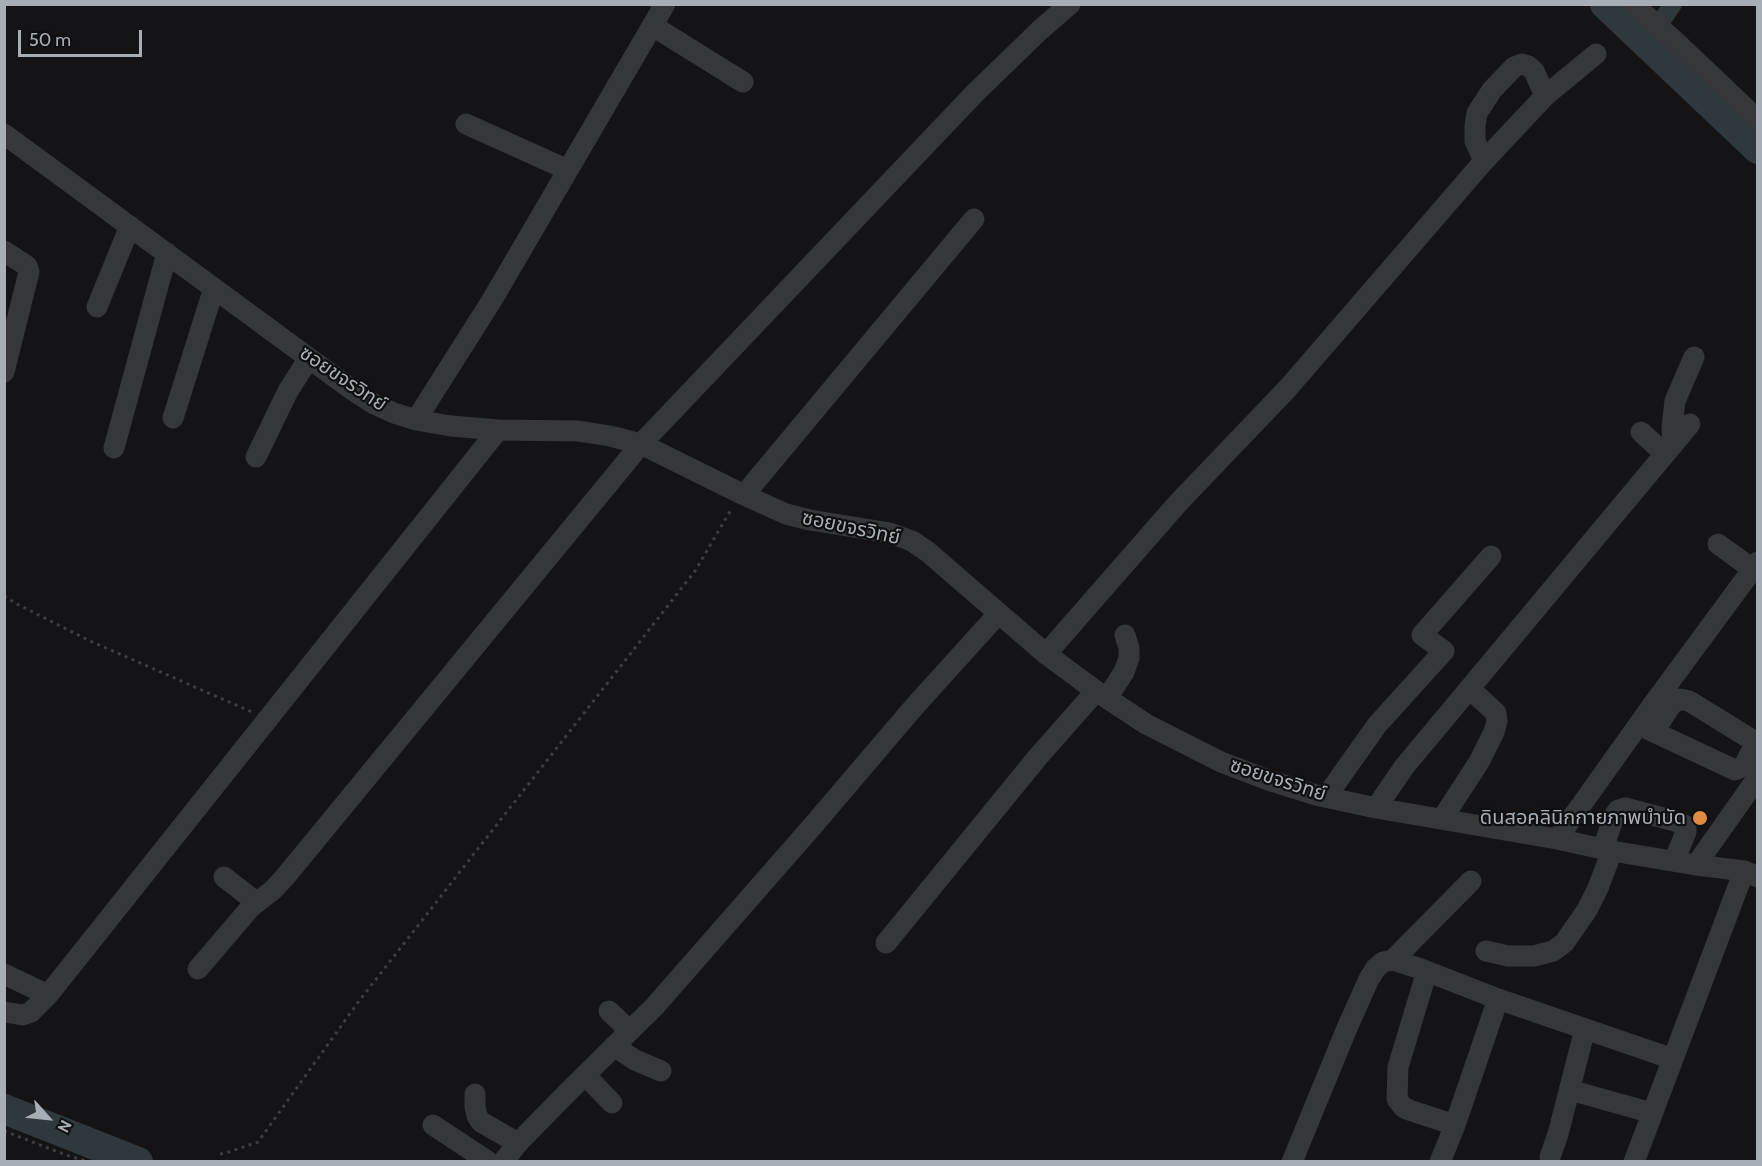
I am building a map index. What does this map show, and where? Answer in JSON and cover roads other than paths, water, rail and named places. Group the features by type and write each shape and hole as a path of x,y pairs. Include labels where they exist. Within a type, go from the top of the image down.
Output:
{"street":[{"path":"416,420 492,300 665,4"},
{"path":"198,969 256,902 273,890 285,877 641,444 975,93 1070,4"},
{"path":"1640,10 1758,120"},
{"path":"653,26 743,82"},
{"path":"1046,654 1178,503 1288,388 1484,161 1545,96 1596,54"},
{"path":"1484,161 1475,141 1475,126 1477,112 1492,90 1514,67 1522,64 1534,71 1545,96"},
{"path":"466,124 568,170"},
{"name":"ซอยขจรวิทย์","path":"4,134 309,358 374,404 394,413 416,420 451,426 498,430 578,431 610,436 641,444 786,513 810,520 890,533 912,542 928,552 1046,654 1101,694 1146,724 1221,762 1268,780 1326,797 1376,808 1751,874"},
{"path":"742,494 974,219"},
{"path":"97,307 130,226"},
{"path":"4,250 27,266 29,272 4,372"},
{"path":"114,448 167,253"},
{"path":"173,418 214,288"},
{"path":"1669,449 1675,401 1694,357"},
{"path":"256,457 288,391 309,358"},
{"path":"1376,808 1404,767 1690,424"},
{"path":"4,1012 23,1015 31,1012 48,995 498,430"},
{"path":"1641,432 1669,449"},
{"path":"1557,839 1647,728 1756,568 1718,544"},
{"path":"1326,797 1377,725 1444,651 1422,635 1491,556"},
{"path":"503,1161 518,1143 655,1006 914,707 999,614"},
{"path":"886,943 1037,758 1124,672 1129,658 1125,635"},
{"path":"1442,819 1479,762 1497,721 1496,713 1470,689"},
{"path":"1696,865 1758,777"},
{"path":"1486,951 1508,956 1534,956 1553,951 1564,943 1591,903 1598,888 1614,816 1618,810 1625,808 1679,822 1686,826 1686,832 1674,861"},
{"path":"1634,1161 1673,1059 1751,874"},
{"path":"224,878 256,902"},
{"path":"1393,960 1471,881"},
{"path":"1292,1161 1369,979 1383,962 1393,960 1427,971 1498,999 1673,1059"},
{"path":"1427,971 1398,1067 1397,1098 1403,1107 1409,1110 1455,1125"},
{"path":"4,974 48,995"},
{"path":"1440,1161 1455,1125 1498,999"},
{"path":"609,1011 630,1031"},
{"path":"1550,1157 1570,1090 1584,1029"},
{"path":"614,1046 634,1060 661,1071"},
{"path":"585,1075 612,1103"},
{"path":"1570,1090 1652,1113"},
{"path":"474,1094 477,1116 481,1122 518,1143"},
{"path":"433,1125 489,1161"}],"waterway":[{"path":"1605,4 1758,149"},
{"path":"1647,43 1673,4"},
{"path":"4,1109 138,1162"}],"place":[{"name":"ดินสอคลินิกกายภาพบำบัด","path":"1700,818"}]}
